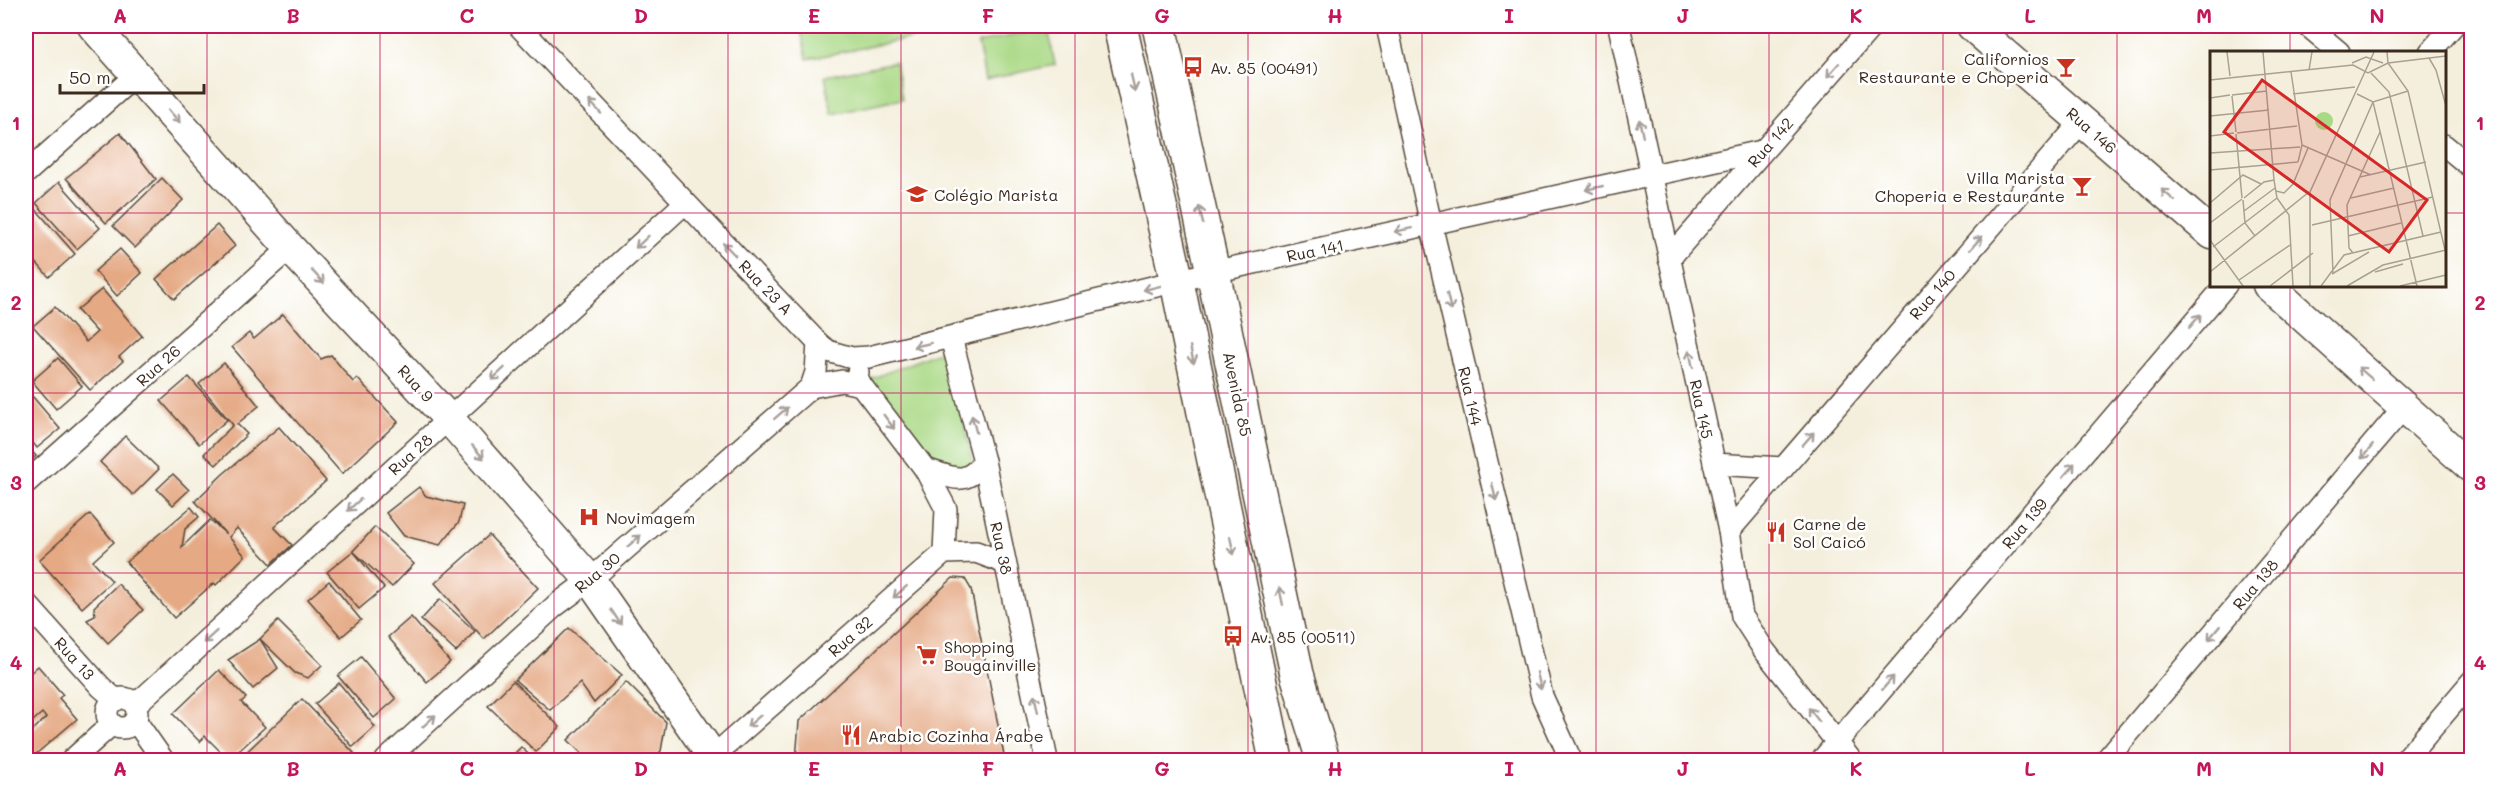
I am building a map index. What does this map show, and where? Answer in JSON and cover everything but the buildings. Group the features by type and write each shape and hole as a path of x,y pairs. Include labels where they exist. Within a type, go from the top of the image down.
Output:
{"main road":[{"path":"1120,26 1177,282 1276,760"},
{"name":"Avenida 85","path":"1159,26 1297,674 1323,760"}],"street":[{"name":"Rua 9","path":"93,26 290,248 449,419 590,579 712,759"},
{"name":"Rua 23 A","path":"519,26 818,343 828,351 840,355 852,358 869,357"},
{"name":"Rua 144","path":"1387,26 1542,696 1571,760"},
{"name":"Rua 145","path":"1619,26 1729,531 1742,616 1764,650 1851,760"},
{"name":"Rua 142","path":"1669,259 1872,26"},
{"name":"Rua 146","path":"1972,26 2210,232"},
{"path":"2308,26 2338,51"},
{"path":"2431,51 2453,26"},
{"path":"26,173 137,74"},
{"name":"Rua 140","path":"1729,531 2082,121"},
{"path":"2446,146 2472,168"},
{"name":"Rua 141","path":"869,357 1213,272 1762,150"},
{"name":"Rua 28","path":"72,760 122,713 142,699 685,202"},
{"name":"Rua 26","path":"26,483 290,248"},
{"name":"Rua 139","path":"1822,760 2225,286"},
{"path":"2269,286 2294,311 2472,468"},
{"name":"Rua 38","path":"951,338 984,461 1047,760"},
{"path":"818,343 816,372 811,387 842,381 861,385"},
{"path":"869,357 862,363 857,377 925,469 946,509 944,553 976,552 1005,563"},
{"name":"Rua 30","path":"386,760 555,606 590,579 811,387"},
{"name":"Rua 138","path":"2106,760 2404,407"},
{"path":"925,469 968,478 984,461"},
{"path":"1714,464 1783,468"},
{"name":"Rua 32","path":"712,759 944,553"},
{"name":"Rua 13","path":"26,603 163,760"},
{"path":"2406,760 2472,681"}],"green space":[{"path":"800,26 971,26 807,59"},
{"path":"1048,28 1055,65 985,80 978,43"},
{"path":"895,62 902,99 832,114 825,76"},
{"path":"946,349 974,465 964,474 942,466 863,382"}],"place":[{"name":"Av. 85 (00491)","path":"1193,67"},
{"name":"Californios Restaurante e Choperia","path":"2066,67"},
{"name":"Villa Marista Choperia e Restaurante","path":"2082,186"},
{"name":"Colégio Marista","path":"917,194"},
{"name":"Novimagem","path":"589,517"},
{"name":"Carne de Sol Caicó","path":"1776,532"},
{"name":"Av. 85 (00511)","path":"1233,636"},
{"name":"Shopping Bougainville","path":"927,655"},
{"name":"Arabic Cozinha Árabe","path":"851,735"}]}
